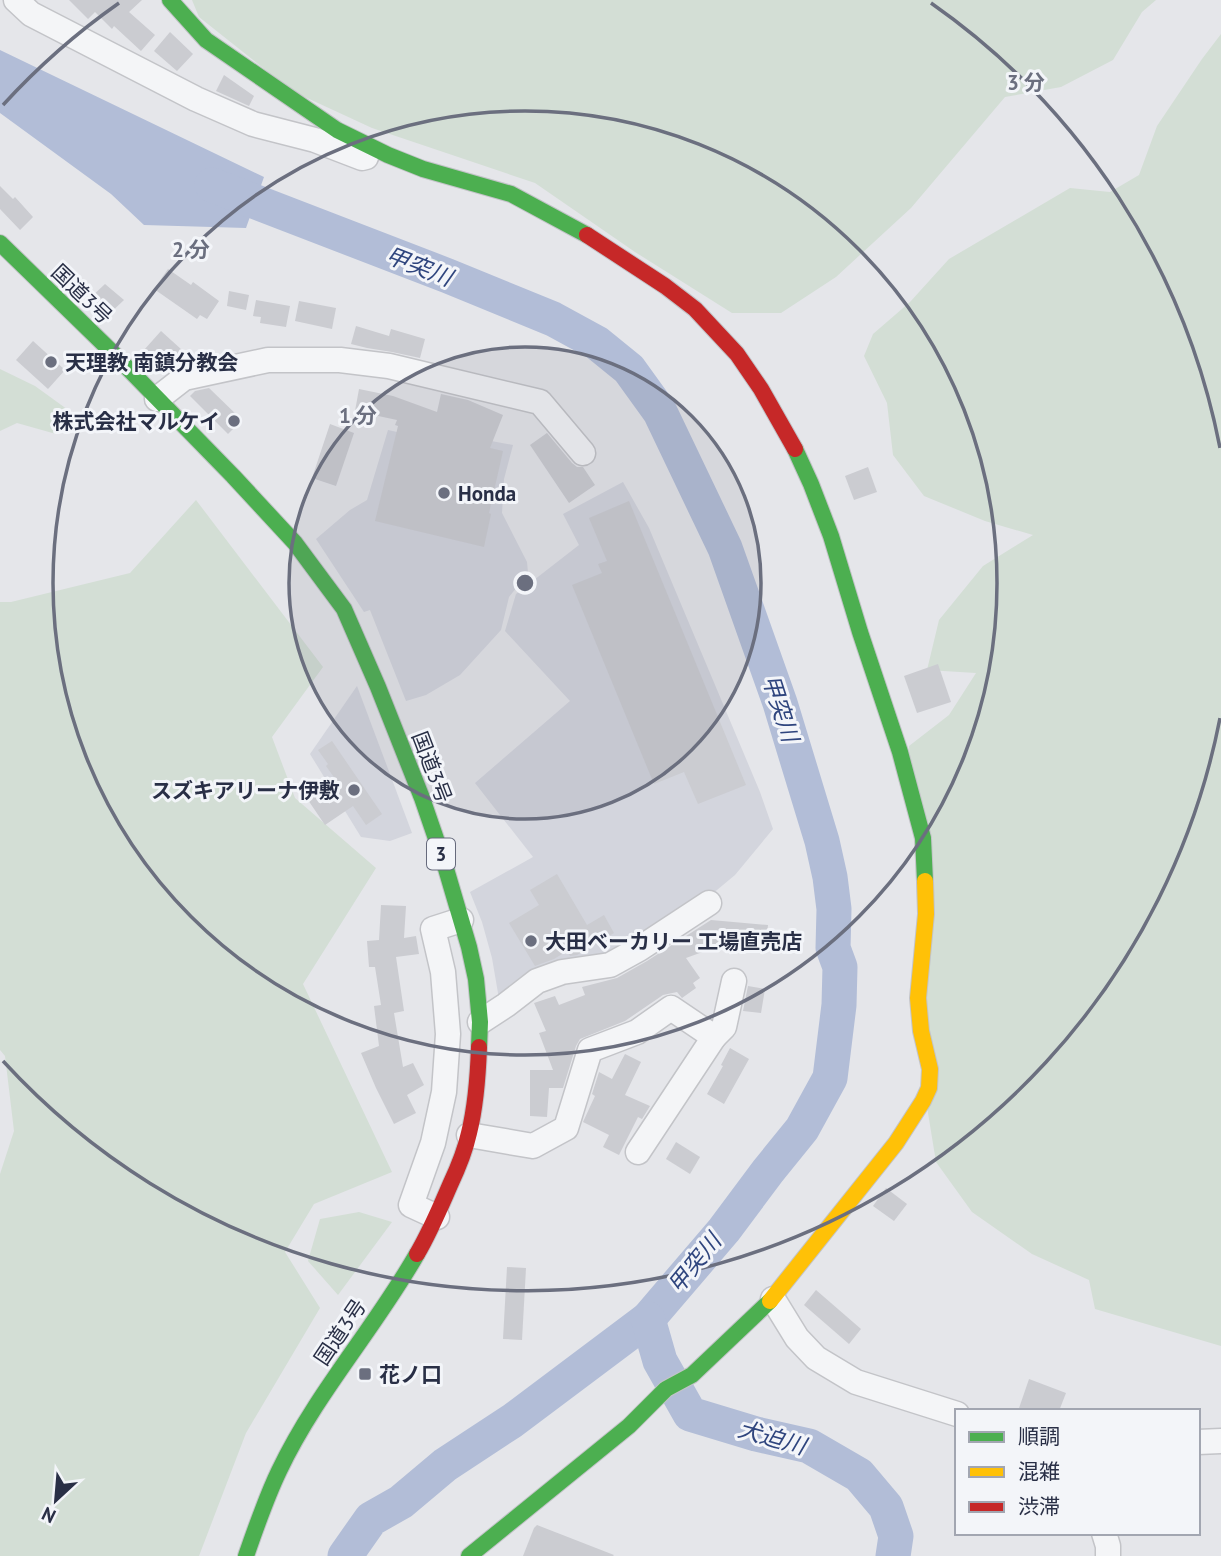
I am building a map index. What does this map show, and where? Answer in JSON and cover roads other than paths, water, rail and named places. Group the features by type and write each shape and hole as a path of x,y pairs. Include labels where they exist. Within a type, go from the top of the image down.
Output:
{"main road":[{"path":"170,0 206,40 337,130 388,155 424,169 510,194 545,211 665,286 695,309 737,354 791,440 831,536 900,752 923,838 926,914 918,998 921,1031 930,1069 929,1088 923,1101 896,1143 786,1280 773,1300 692,1375 666,1388 629,1426 469,1556"},
{"name":"国道3号","path":"0,243 157,399 295,543 344,610 379,687 422,798 444,862 476,979 480,1022 478,1082 469,1135 459,1165 437,1217 414,1260 302,1429 279,1470 246,1556"}],"street":[{"path":"16,0 31,14 196,99 253,124 315,140 362,158 388,155"},
{"path":"157,399 184,378 268,360 340,360 389,366 540,402 583,453"},
{"path":"480,1022 537,981 562,972 610,965 709,903"},
{"path":"437,1217 411,1205 433,1143 444,1092 448,1034 443,972 433,929 461,919"},
{"path":"638,1152 724,1027 734,981"},
{"path":"469,1135 533,1146 566,1128 590,1050 637,1032 671,1008 715,1037"},
{"path":"773,1300 797,1338 816,1358 856,1382 955,1413"},
{"path":"1200,1442 1221,1441"},
{"path":"1105,1535 1108,1556"}],"water":[{"path":"0,50 264,177 246,228 144,225 111,194 0,113"}],"waterway":[{"name":"甲突川","path":"212,185 553,319 597,343 629,369 660,412 725,548 780,703 822,841 834,909 833,948 840,967 839,1005 830,1078 802,1129 724,1230 648,1319 512,1421 445,1465 401,1502 371,1519 345,1556"},
{"name":"犬迫川","path":"648,1319 660,1361 690,1414 756,1434 809,1446 859,1475 886,1507 896,1536 893,1556"}],"place":[{"name":"天理教 南鎮分教会","path":"51,362"},
{"name":"株式会社マルケイ","path":"234,421"},
{"name":"Honda","path":"444,493"},
{"name":"スズキアリーナ伊敷","path":"354,790"},
{"name":"大田ベーカリー 工場直売店","path":"531,941"},
{"name":"花ノ口","path":"365,1374"}]}
